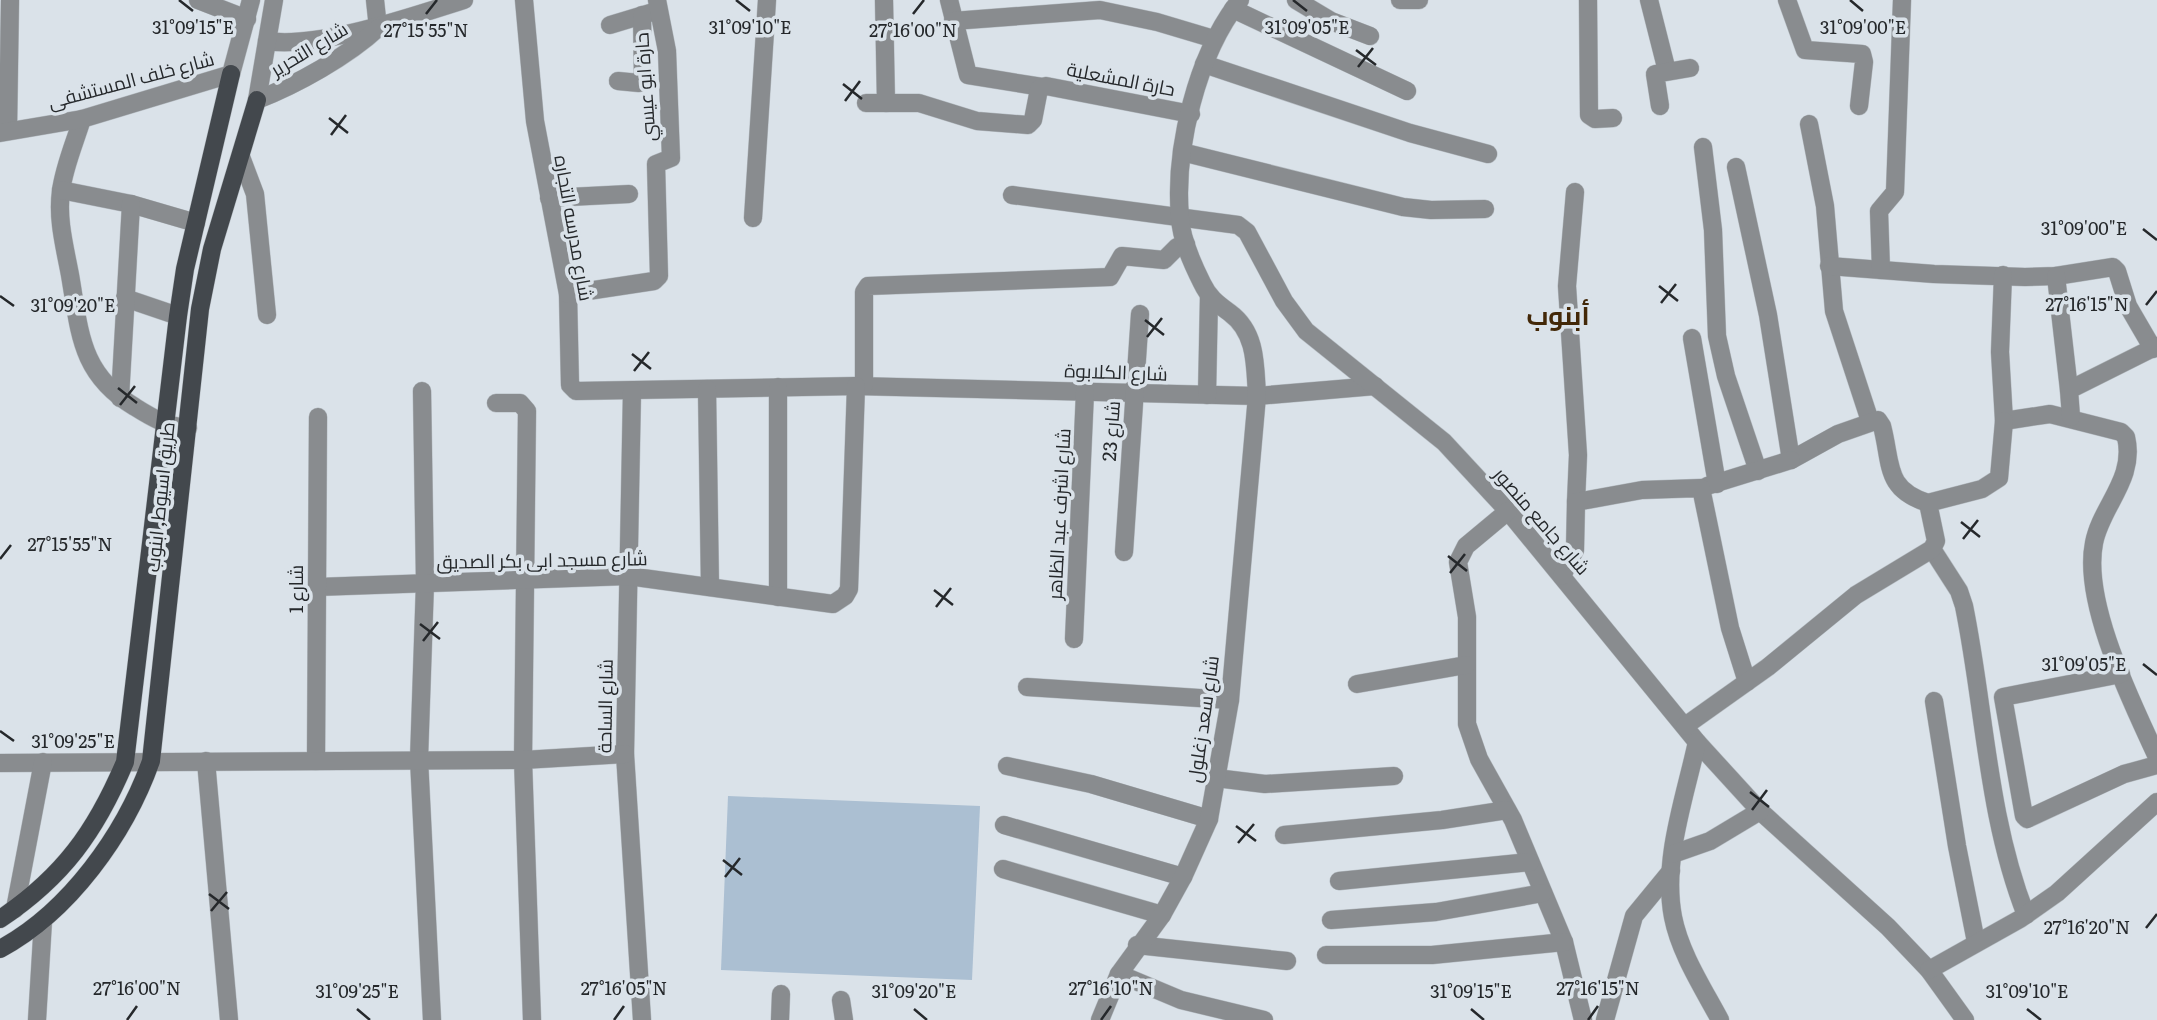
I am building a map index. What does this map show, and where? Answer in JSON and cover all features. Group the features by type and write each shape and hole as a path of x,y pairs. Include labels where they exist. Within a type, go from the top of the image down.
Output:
{"main road":[{"name":"طريق اسيوط, ابنوب","path":"8,914 51,880 82,846 107,807 125,762 178,316 196,223 231,74"},
{"name":"طريق اسيوط, ابنوب","path":"0,949 43,921 76,887 134,801 151,761 200,309 212,249 257,100"}],"street":[{"path":"4,132 10,0"},
{"path":"198,0 247,19"},
{"name":"طريق اسيوط, ابنوب","path":"231,74 251,0"},
{"name":"طريق اسيوط, ابنوب","path":"257,100 274,0"},
{"path":"375,0 378,28"},
{"name":"شارع التحرير","path":"267,41 285,44 378,28 464,0"},
{"name":"شارع مدرسه التجاره","path":"524,0 535,121 568,294 570,385 580,393 860,386"},
{"path":"753,218 767,0"},
{"path":"884,0 887,103"},
{"path":"949,0 966,72 970,77 1042,87"},
{"path":"1296,0 1331,21 1370,36"},
{"path":"1400,0 1419,0"},
{"path":"1588,0 1589,115 1595,119 1613,118"},
{"path":"1649,0 1667,71"},
{"path":"1787,0 1805,50 1861,54 1864,62 1859,106"},
{"path":"1881,270 1879,211 1895,192 1902,0"},
{"path":"1207,395 1209,296 1186,244 1180,218 1182,152 1204,64 1214,39 1236,5 1407,91"},
{"path":"953,21 1053,6 1100,10 1157,22 1214,39"},
{"path":"610,25 653,8"},
{"path":"618,81 639,83 642,80 653,8"},
{"name":"حارة ابو عيسي","path":"568,294 654,281 659,276 656,164 671,158 667,51 653,8"},
{"name":"شارع التحرير","path":"257,100 282,91 361,42 378,28"},
{"path":"1204,64 1410,132 1488,154"},
{"path":"1660,106 1654,76 1690,68"},
{"name":"شارع خلف المستشفى","path":"4,132 82,119 231,74"},
{"name":"حارة المشعلية","path":"866,103 919,103 977,121 1028,125 1032,123 1038,92 1042,87 1191,114"},
{"path":"82,119 61,190 60,222 81,341 89,363 102,383 120,398 166,426 188,428"},
{"path":"1809,124 1820,174 1834,311 1870,421"},
{"path":"1703,147 1713,230 1717,336 1726,376 1758,471"},
{"path":"1182,152 1403,207 1431,211 1485,209"},
{"path":"241,157 256,194 267,315"},
{"path":"1736,167 1768,315 1791,460"},
{"path":"61,190 131,204 196,223"},
{"path":"1562,576 1575,550 1576,410 1567,286 1574,192"},
{"path":"549,198 629,194"},
{"name":"شارع جامع منصور","path":"1012,195 1238,225 1247,232 1298,322 1444,442 1508,511 1697,742 1760,811 1829,872 1929,970 1965,1020"},
{"path":"120,398 131,204"},
{"path":"860,386 864,292 869,286 1110,277 1122,256 1158,261 1186,244"},
{"path":"1829,266 2056,276 2114,268 2128,306 2155,348 2069,390"},
{"path":"1576,502 1642,489 1709,486 1791,460 1870,421 1878,420 1882,426 1895,483 1911,497 1928,503 1982,489 1999,478 2004,421 2000,352 2003,275"},
{"path":"2056,276 2071,417"},
{"name":"شارع سعد زغلول","path":"1100,1020 1119,974 1162,915 1183,877 1209,819 1230,700 1257,396 1253,348 1248,334 1240,322 1209,296"},
{"path":"125,298 178,316"},
{"name":"شارع 23","path":"1124,552 1140,314"},
{"path":"1692,338 1709,486 1730,628 1747,682"},
{"name":"شارع الكلابوة","path":"860,386 1257,396 1375,386"},
{"name":"شارع مسجد ابى بكر الصديق","path":"317,587 628,576 833,604 845,596 849,589 860,386"},
{"path":"778,387 778,597"},
{"path":"706,389 710,587"},
{"path":"422,391 425,583 419,759 432,1020"},
{"name":"شارع الساحة","path":"632,391 625,754 642,1020"},
{"name":"شارع اشرف عبد الظاهر","path":"1074,639 1085,392"},
{"path":"496,403 520,403 527,411 523,760 532,1020"},
{"path":"2004,421 2043,414 2071,417 2121,432 2127,442 2120,487 2096,535 2093,547 2097,600 2121,674 2157,757"},
{"name":"شارع 1","path":"316,761 318,417"},
{"path":"1685,726 1747,682 1856,595 1932,549 1936,541 1928,503"},
{"path":"1508,511 1466,546 1458,562 1467,617 1467,724 1479,759 1507,810 1564,942 1583,1020"},
{"path":"1932,549 1959,591 1964,606 1993,795 2006,855 2026,915"},
{"path":"1357,684 1466,665"},
{"path":"2121,674 2003,697 2024,816 2027,819 2124,774 2157,765"},
{"path":"1027,687 1230,700"},
{"path":"1934,701 1957,846 1976,942"},
{"path":"1697,742 1672,862 1673,917 1679,938 1720,1020"},
{"path":"0,763 523,760 625,754"},
{"path":"206,761 229,1020"},
{"path":"8,914 43,762"},
{"path":"1007,766 1091,784 1209,819"},
{"path":"1216,778 1276,784 1394,776"},
{"path":"1929,970 2026,915 2082,872 2157,802"},
{"path":"1284,835 1442,820 1507,810"},
{"path":"1605,1020 1634,916 1672,862 1760,811"},
{"path":"1004,825 1183,877"},
{"path":"1339,881 1530,862"},
{"path":"1003,869 1162,915"},
{"path":"1331,920 1436,912 1543,892"},
{"path":"37,1020 43,921"},
{"path":"1326,955 1419,956 1564,942"},
{"path":"1137,946 1287,961"},
{"path":"1119,974 1181,1000 1264,1020"},
{"path":"780,1020 781,994"},
{"path":"841,1000 844,1020"}],"shaded area":[{"path":"728,796 980,806 972,980 721,970"}],"district":[{"name":"أبنوب","path":"1558,316"}]}
